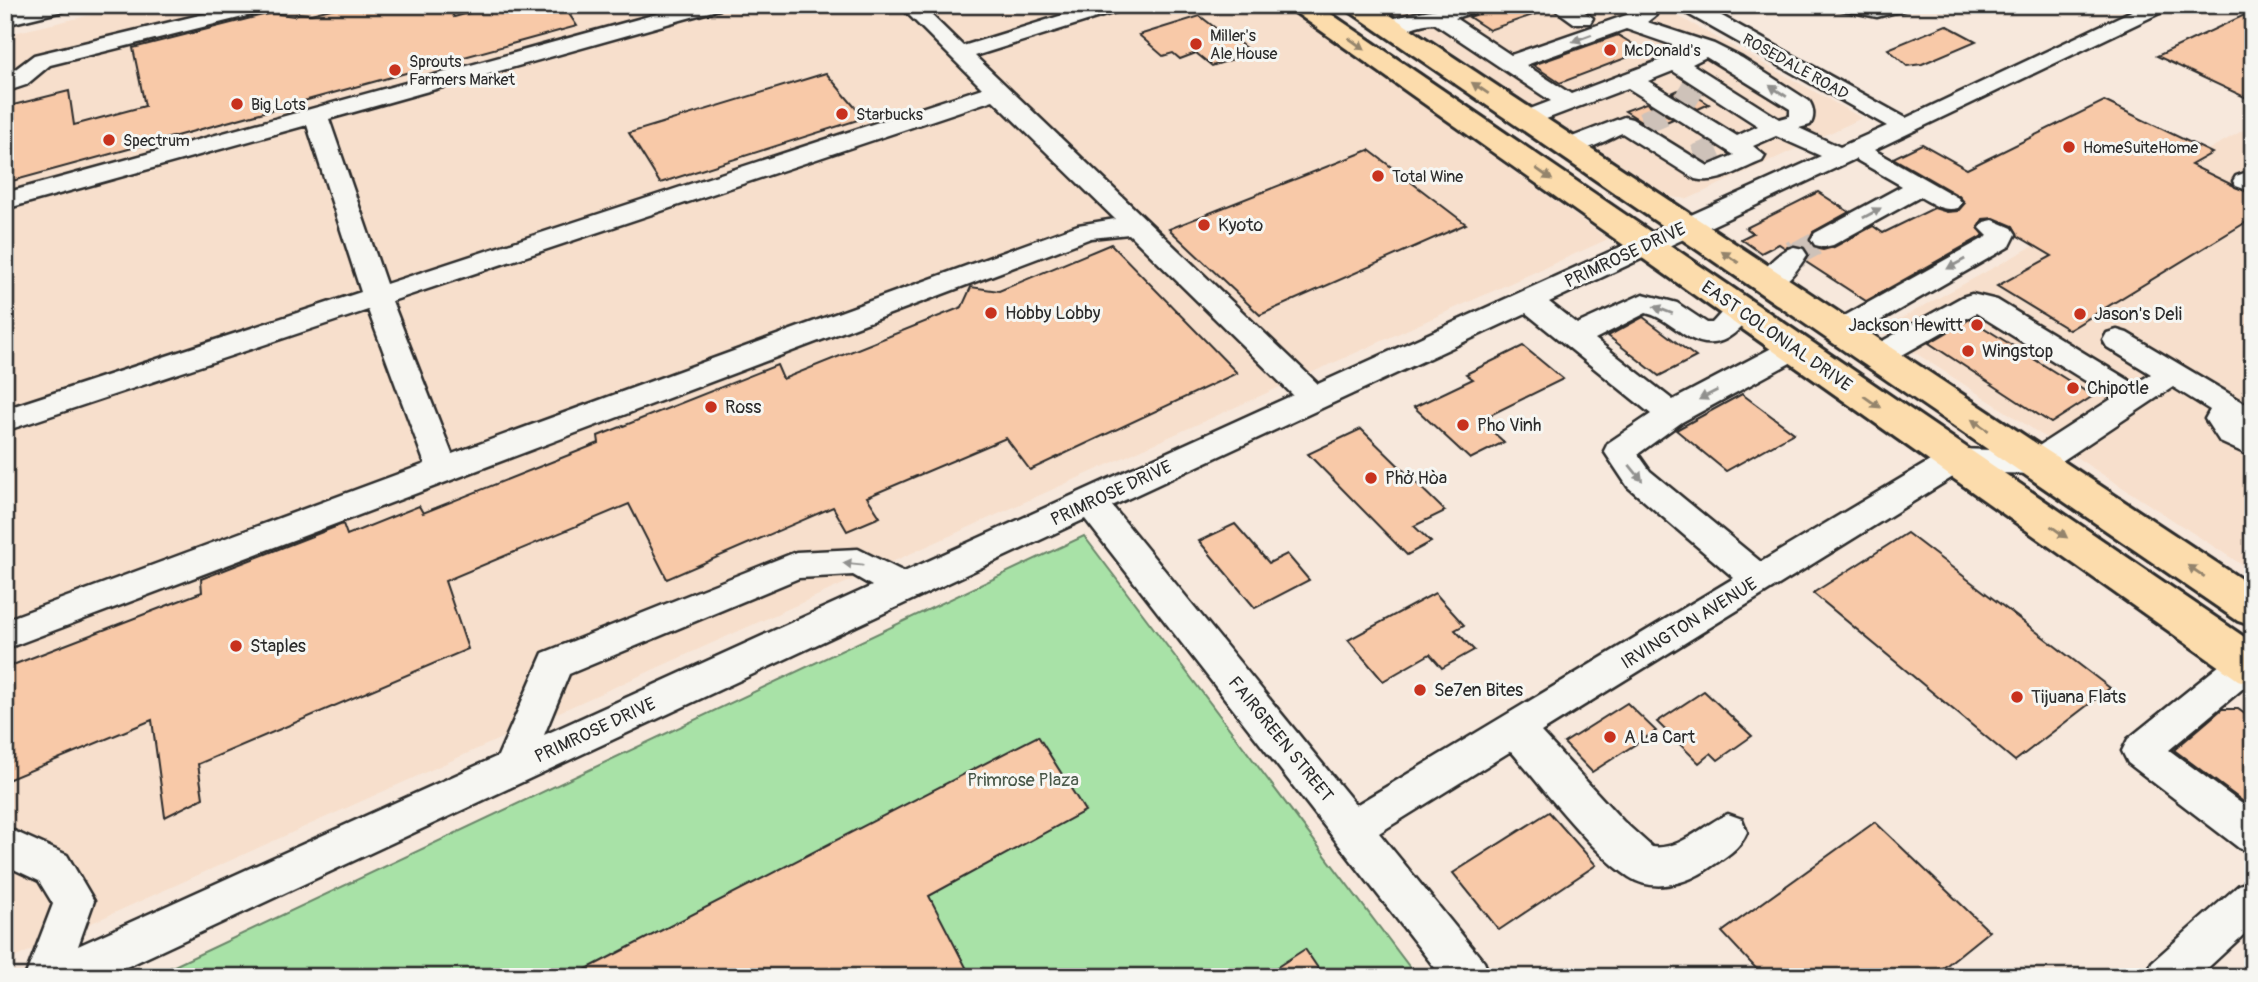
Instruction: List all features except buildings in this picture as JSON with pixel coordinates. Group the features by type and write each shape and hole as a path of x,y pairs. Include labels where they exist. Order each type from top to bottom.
{"highway":[{"name":"EAST COLONIAL DRIVE","path":"1301,5 2251,665"},
{"path":"1357,5 2253,609"}],"street":[{"path":"5,19 37,8 64,5"},
{"path":"5,85 18,80 42,60 268,5"},
{"path":"909,5 1315,398"},
{"path":"955,50 1081,5"},
{"path":"955,50 1118,5"},
{"path":"1390,27 1419,17 1438,16 1477,5"},
{"path":"1559,5 1582,18"},
{"name":"ROSEDALE ROAD","path":"1686,5 1905,127"},
{"path":"1845,5 1878,11 1900,5"},
{"name":"PRIMROSE DRIVE","path":"58,977 1905,127 2161,5"},
{"path":"5,201 700,7"},
{"path":"37,8 42,60"},
{"path":"1438,16 1567,102"},
{"path":"1510,64 1627,22 1706,49 1734,63 1801,106 1802,120 1730,147"},
{"path":"1567,147 1646,107 1675,63 1706,49"},
{"path":"1675,63 1730,147"},
{"path":"5,420 997,91"},
{"path":"1525,119 1567,102 1646,107 1730,147 1790,180"},
{"path":"1646,107 1730,147 1818,144 1847,153 1920,187 2003,234 2001,240 1840,331"},
{"path":"1703,107 1730,147"},
{"path":"316,115 376,295 443,470"},
{"path":"2253,177 2245,181 2253,185"},
{"path":"1824,239 1920,187"},
{"path":"5,635 1087,231 1134,225"},
{"path":"1769,283 1794,255"},
{"path":"1528,300 1671,414"},
{"path":"1575,337 1643,303 1667,309 1701,332 1719,333 1740,310"},
{"path":"1878,356 1972,303 1977,303 1987,306 2136,398"},
{"path":"2117,340 2253,422"},
{"path":"1759,580 1639,479 1619,450 1648,433 1671,414 1795,348"},
{"path":"1956,460 2036,463 2173,373"},
{"path":"2226,405 2220,419 2231,433 2253,446"},
{"name":"IRVINGTON AVENUE","path":"1353,828 1956,460"},
{"name":"FAIRGREEN STREET","path":"1090,502 1353,828 1469,977"},
{"path":"512,768 555,664 796,565 858,562 904,588"},
{"path":"2251,665 2141,751 2253,835"},
{"path":"1515,729 1609,834 1643,864 1661,867 1685,862 1728,832"},
{"path":"5,845 53,868 74,901 46,977"},
{"path":"2167,977 2253,899"}],"shaded area":[{"path":"134,5 1283,5 1608,239 5,962 5,35"},
{"path":"1381,5 1658,5 1862,118 1688,199 1670,197"},
{"path":"2253,125 2253,572 1880,330"}],"green space":[{"name":"Primrose Plaza","path":"1084,536 1417,977 151,977"}],"tunnel":[{"path":"1677,91 1703,107"},
{"path":"1643,123 1664,114"},
{"path":"1696,157 1717,148"},
{"path":"1797,253 1794,255 1824,239"}],"place":[{"name":"Miller's Ale House","path":"1196,44"},
{"name":"McDonald's","path":"1610,50"},
{"name":"Sprouts Farmers Market","path":"395,70"},
{"name":"Big Lots","path":"237,104"},
{"name":"Starbucks","path":"842,114"},
{"name":"Spectrum","path":"109,140"},
{"name":"HomeSuiteHome","path":"2069,147"},
{"name":"Total Wine","path":"1378,176"},
{"name":"Kyoto","path":"1204,225"},
{"name":"Hobby Lobby","path":"991,313"},
{"name":"Jason's Deli","path":"2080,314"},
{"name":"Jackson Hewitt","path":"1977,325"},
{"name":"Wingstop","path":"1968,351"},
{"name":"Chipotle","path":"2073,388"},
{"name":"Ross","path":"711,407"},
{"name":"Pho Vinh","path":"1463,425"},
{"name":"Phở Hòa","path":"1371,478"},
{"name":"Staples","path":"236,646"},
{"name":"Se7en Bites","path":"1420,690"},
{"name":"Tijuana Flats","path":"2017,697"},
{"name":"A La Cart","path":"1610,737"}]}
